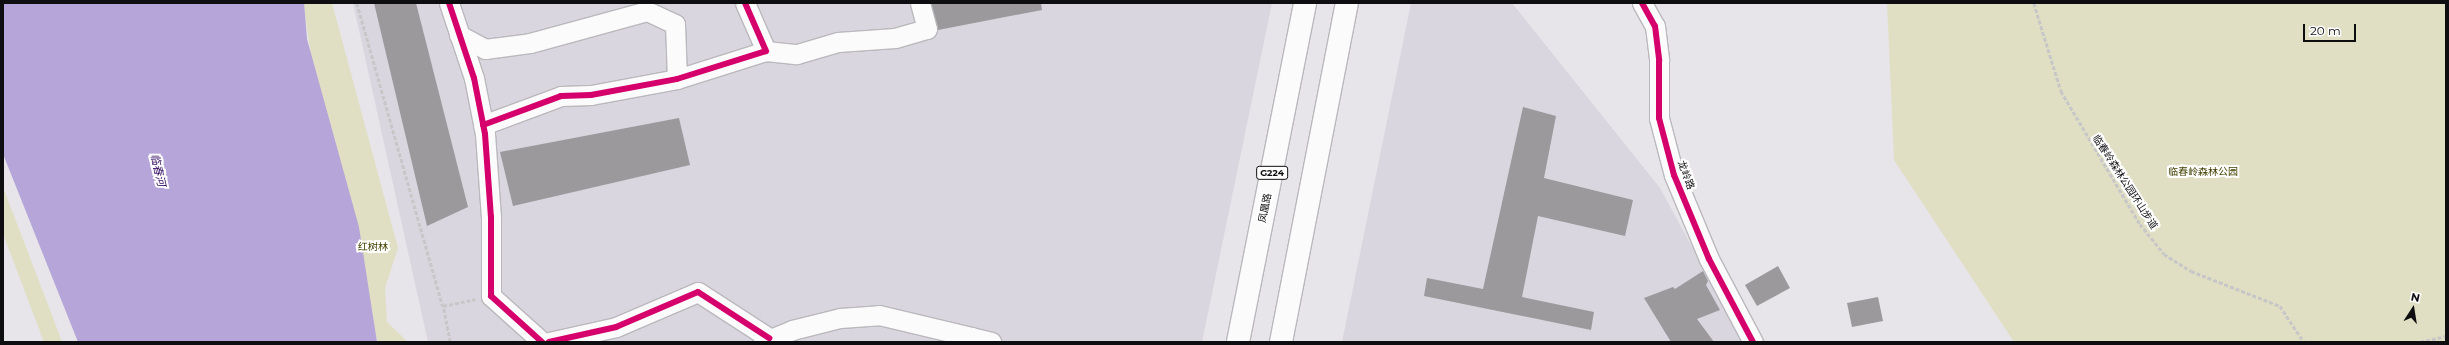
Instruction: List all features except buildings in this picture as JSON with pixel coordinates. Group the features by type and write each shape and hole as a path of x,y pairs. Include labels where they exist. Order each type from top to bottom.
{"highway":[{"name":"凤凰路","path":"1238,342 1306,3"},
{"path":"1281,342 1347,3"}],"street":[{"path":"450,3 474,78 483,125 491,210 491,296 542,342"},
{"path":"745,3 766,51"},
{"path":"483,125 561,96 591,95 677,79 766,51 797,54 838,42 895,38 927,29 920,3"},
{"name":"龙岭路","path":"1642,3 1655,26 1659,61 1659,118 1674,175 1709,259 1753,342"},
{"path":"459,35 485,49 530,43 647,11 676,24 677,79"},
{"path":"549,342 616,327 698,292 766,340 840,318 879,315 971,340 990,342"}],"path":[{"path":"357,3 443,306 450,342"},
{"path":"443,306 491,296"},
{"path":"2420,342 2446,336"}],"shaded area":[{"path":"353,3 1272,3 1202,342 428,342"},
{"path":"1411,3 1512,3 1660,188 1744,342 1342,342"}],"green space":[{"name":"红树林","path":"303,3 332,3 398,248 385,288 387,322 408,342 378,342 356,278 322,126"},
{"name":"临春岭森林公园","path":"1887,3 2446,3 2446,342 2014,342 1894,160"},
{"path":"3,187 62,342 44,342 3,234"}],"water":[{"name":"临春河","path":"3,3 304,3 307,39 359,227 377,342 78,342 3,154"}],"cycle path":[{"path":"449,3 474,78 485,134 491,217 491,296 542,342"},
{"path":"483,125 561,96 591,95 677,79 766,51 745,3"},
{"path":"1642,3 1655,26 1659,61 1659,118 1674,175 1709,259 1753,342"},
{"path":"549,342 616,327 698,292 769,338"}]}
